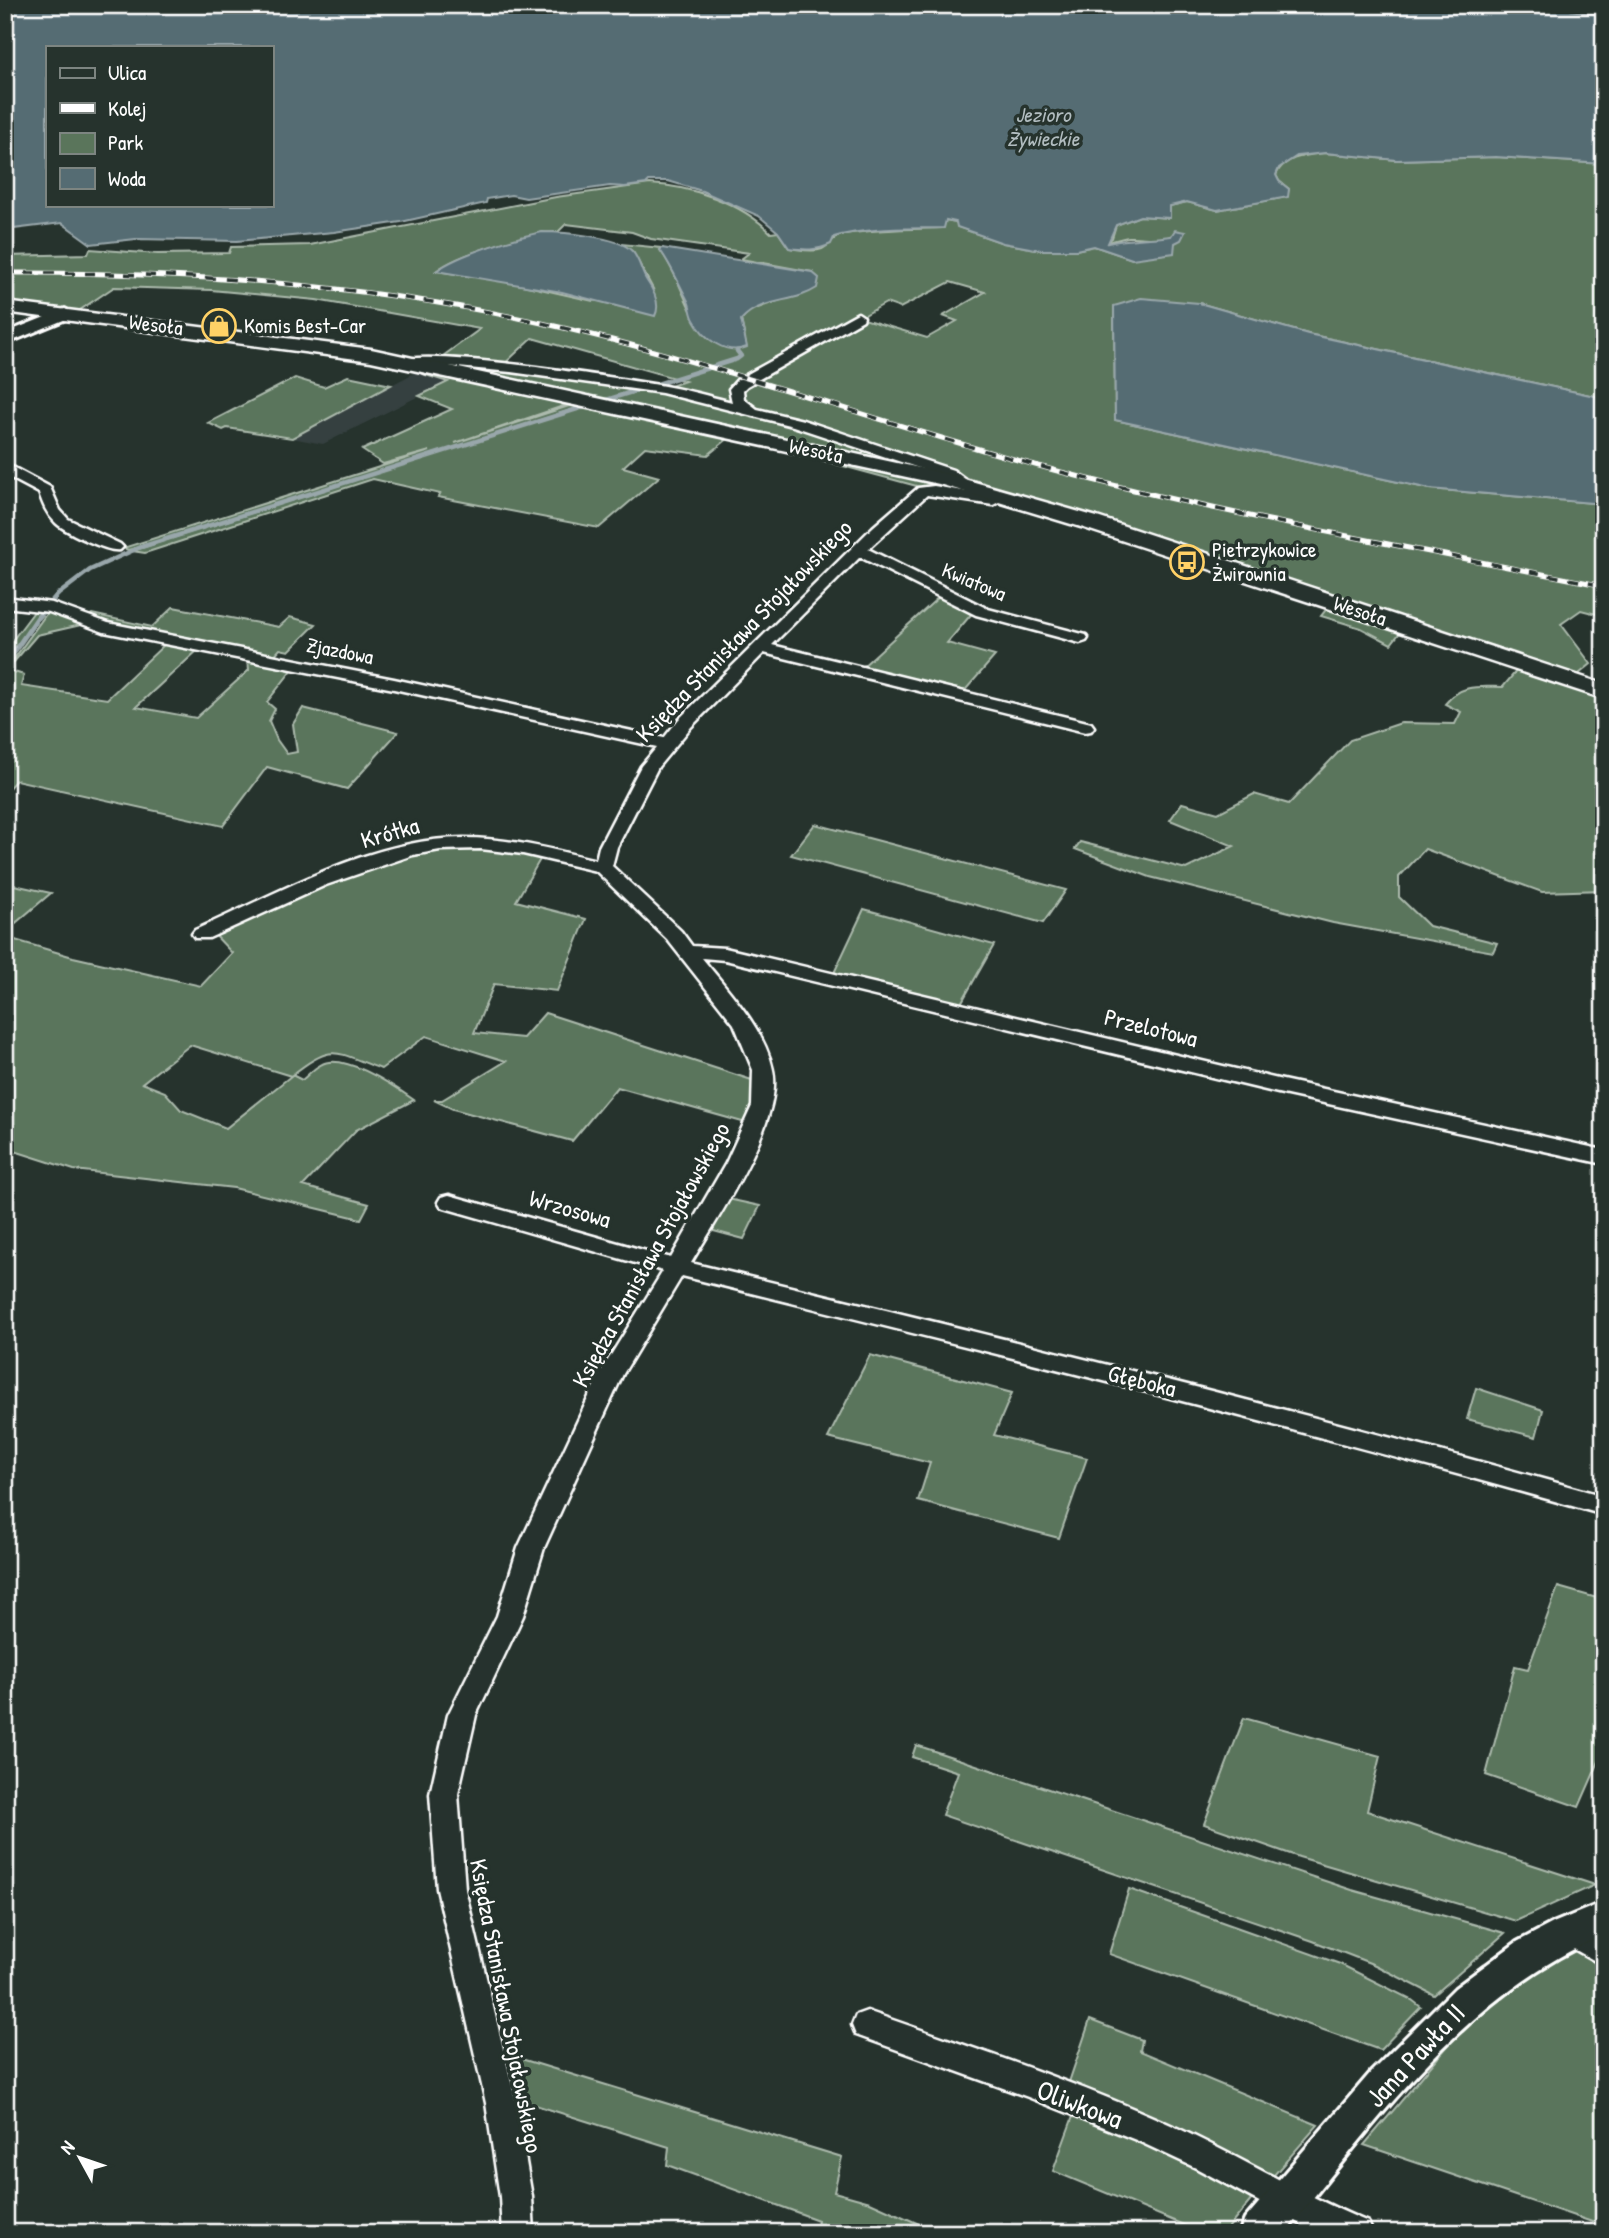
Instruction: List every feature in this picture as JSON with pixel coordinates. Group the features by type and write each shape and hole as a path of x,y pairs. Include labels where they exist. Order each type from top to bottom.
{"main road":[{"name":"Wesoła","path":"5,307 312,345 406,362 966,485 1604,692"}],"street":[{"path":"5,339 65,314"},
{"path":"668,390 711,393 742,383 858,317"},
{"path":"406,362 436,361 567,375 668,390 813,428 948,473 966,485"},
{"path":"546,392 567,375"},
{"path":"742,383 736,389 738,403 751,410"},
{"path":"791,446 813,428"},
{"path":"5,467 13,475 45,490 53,511 63,522 115,547"},
{"name":"Księdza Stanisława Stojałowskiego","path":"518,2233 516,2197 501,2103 451,1889 444,1794 462,1715 510,1616 535,1538 612,1373 737,1163 762,1106 764,1070 743,1023 687,951 603,867 608,847 650,766 685,723 858,550 923,491 934,490 993,501 1004,496"},
{"name":"Kwiatowa","path":"858,550 982,612 1080,638"},
{"name":"Zjazdowa","path":"5,602 45,607 104,626 394,684 668,744"},
{"path":"761,647 1085,727"},
{"name":"Krótka","path":"202,934 322,881 394,855 441,844 495,845 603,867"},
{"name":"Przelotowa","path":"687,951 724,954 1278,1086 1604,1157"},
{"name":"Wrzosowa","path":"449,1202 677,1266"},
{"name":"Głęboka","path":"677,1266 1151,1383 1382,1443 1604,1506"},
{"name":"Jana Pawła II","path":"1259,2233 1422,2041 1494,1976 1568,1931 1604,1918"},
{"path":"1568,1931 1604,1953"},
{"name":"Oliwkowa","path":"867,2025 1092,2107 1187,2148 1322,2221 1357,2233"}],"shaded area":[{"path":"416,372 449,381 323,444 292,438"}],"green space":[{"path":"1325,153 1397,160 1496,157 1604,164 1604,398 1308,334 1199,303 1114,306 1115,420 1430,489 1604,504 1604,616 1581,610 1561,624 1591,664 1573,679 1004,496 406,362 436,361 480,329 316,300 211,290 114,287 77,312 5,307 5,256 88,254 90,249 158,254 229,253 231,247 310,245 556,197 650,184 699,192 731,205 759,222 771,233 778,232 789,248 818,250 840,235 856,232 943,228 945,220 956,222 958,227 1003,243 1042,250 1076,250 1094,246 1132,259 1175,243 1175,233 1164,238 1129,237 1106,243 1112,238 1116,225 1140,216 1170,218 1170,206 1187,202 1217,210 1287,197 1289,189 1276,175 1284,164 1297,158","holes":["566,224 632,232 651,239 749,253 741,259 812,272 784,299 749,311 741,320 745,338 712,340 690,309 660,250 662,248 622,244 633,252 653,289 593,301 505,281 436,271 446,264 495,245 558,232","950,282 985,292 943,316 957,321 927,338 864,319 780,367 773,367 886,303 900,308","532,338 685,381 662,389 501,367"]},
{"path":"433,372 572,403 455,443 575,404 584,406 171,538 128,550 123,548 430,451 383,464 362,450 452,409 419,396 448,382 426,375"},
{"path":"348,376 391,385 292,438 227,428 223,430 208,423 295,378 324,387"},
{"path":"588,406 730,437 708,455 645,447 623,467 659,477 599,528 438,497 440,494 373,479 145,553 132,551"},
{"path":"743,439 991,496 924,488"},
{"path":"941,595 974,611 947,643 995,656 961,695 860,669"},
{"path":"1329,606 1402,630 1391,644 1361,628 1321,616"},
{"path":"173,607 279,627 290,617 316,624 289,651 280,649 272,658 105,625 87,617 92,614 152,627"},
{"path":"36,609 43,610 5,665 5,650"},
{"path":"49,610 80,621 81,625 37,635 7,670 24,675 21,686 107,699 167,642 199,649 136,707 196,718 249,670 248,659 292,670 267,702 275,709 269,721 287,754 297,752 293,724 303,708 398,732 347,789 267,767 223,826 16,780 5,792 5,672"},
{"path":"1517,670 1604,699 1604,890 1542,892 1425,849 1399,877 1399,897 1429,926 1497,943 1493,952 1333,923 1150,877 1075,849 1080,842 1186,869 1234,846 1170,820 1182,803 1218,813 1254,794 1289,804 1350,740 1401,723 1455,724 1461,712 1445,704 1451,697 1464,689 1503,687"},
{"path":"815,824 1066,890 1043,923 791,855"},
{"path":"440,847 493,847 542,856 516,901 586,919 557,991 494,984 474,1033 523,1038 545,1013 758,1082 757,1101 746,1123 617,1087 572,1141 453,1109 434,1100 442,1100 506,1061 426,1036 381,1069 335,1053 317,1058 292,1075 302,1080 322,1064 339,1062 362,1069 414,1100 356,1130 303,1186 369,1204 361,1219 234,1188 74,1170 5,1148 5,937 73,957 201,986 232,953 213,933 324,884 410,854","holes":["190,1045 291,1076 226,1128 181,1110 165,1092 142,1083"]},
{"path":"5,883 51,893 5,932"},
{"path":"864,909 994,945 960,1005 833,975"},
{"path":"728,1199 760,1206 744,1239 710,1230"},
{"path":"870,1355 1012,1393 994,1435 1087,1458 1059,1538 918,1501 930,1463 828,1438"},
{"path":"1476,1388 1543,1410 1536,1437 1467,1419"},
{"path":"1558,1587 1604,1600 1604,1750 1579,1807 1486,1775 1515,1666 1528,1669"},
{"path":"1244,1718 1380,1756 1367,1811 1595,1885 1516,1921 1299,1857 1204,1824"},
{"path":"916,1745 1352,1890 1505,1933 1434,1995 1375,1965 1313,1941 942,1815 958,1772 912,1757"},
{"path":"1129,1889 1340,1964 1421,2007 1380,2050 1109,1954"},
{"path":"1575,1941 1604,1958 1604,2226 1364,2145 1485,2002"},
{"path":"1090,2020 1142,2040 1140,2051 1318,2125 1267,2183 1066,2091"},
{"path":"505,2054 842,2157 834,2192 870,2202 939,2233 816,2233 818,2220 667,2165 669,2147 513,2098"},
{"path":"1075,2111 1257,2193 1224,2233 1203,2233 1053,2171"}],"water":[{"name":"Jezioro Żywieckie","path":"5,5 1569,5 1571,10 1604,15 1604,164 1496,157 1397,160 1325,153 1297,156 1279,168 1276,175 1289,189 1288,197 1217,210 1187,202 1170,206 1170,218 1140,216 1116,225 1108,243 1171,236 1175,230 1185,232 1181,240 1175,243 1174,253 1132,259 1094,246 1076,250 1041,250 1003,243 957,227 956,222 946,220 944,228 861,232 834,237 831,244 821,248 789,248 778,232 759,216 702,191 668,181 649,181 646,184 625,187 610,186 526,198 511,195 401,222 334,232 237,241 136,239 91,244 62,223 5,230"},
{"path":"542,232 603,238 632,251 656,298 655,316 562,292 436,271 472,253"},
{"path":"662,248 812,272 819,278 817,288 749,313 741,320 747,347 731,349 716,344 698,327 688,301 660,250"},
{"path":"1141,298 1199,303 1308,334 1604,398 1604,504 1430,489 1115,420 1114,306"}],"waterway":[{"path":"600,402 737,359 741,356 737,351"},
{"path":"57,595 90,570 138,548 590,405"},
{"path":"5,665 38,617 57,595"}],"railway":[{"path":"5,273 137,275 268,282 463,307 528,320 663,354 998,455 1132,490 1604,586"}],"place":[{"name":"Komis Best-Car","path":"219,326"},
{"name":"Pietrzykowice Żwirownia","path":"1187,562"}]}
